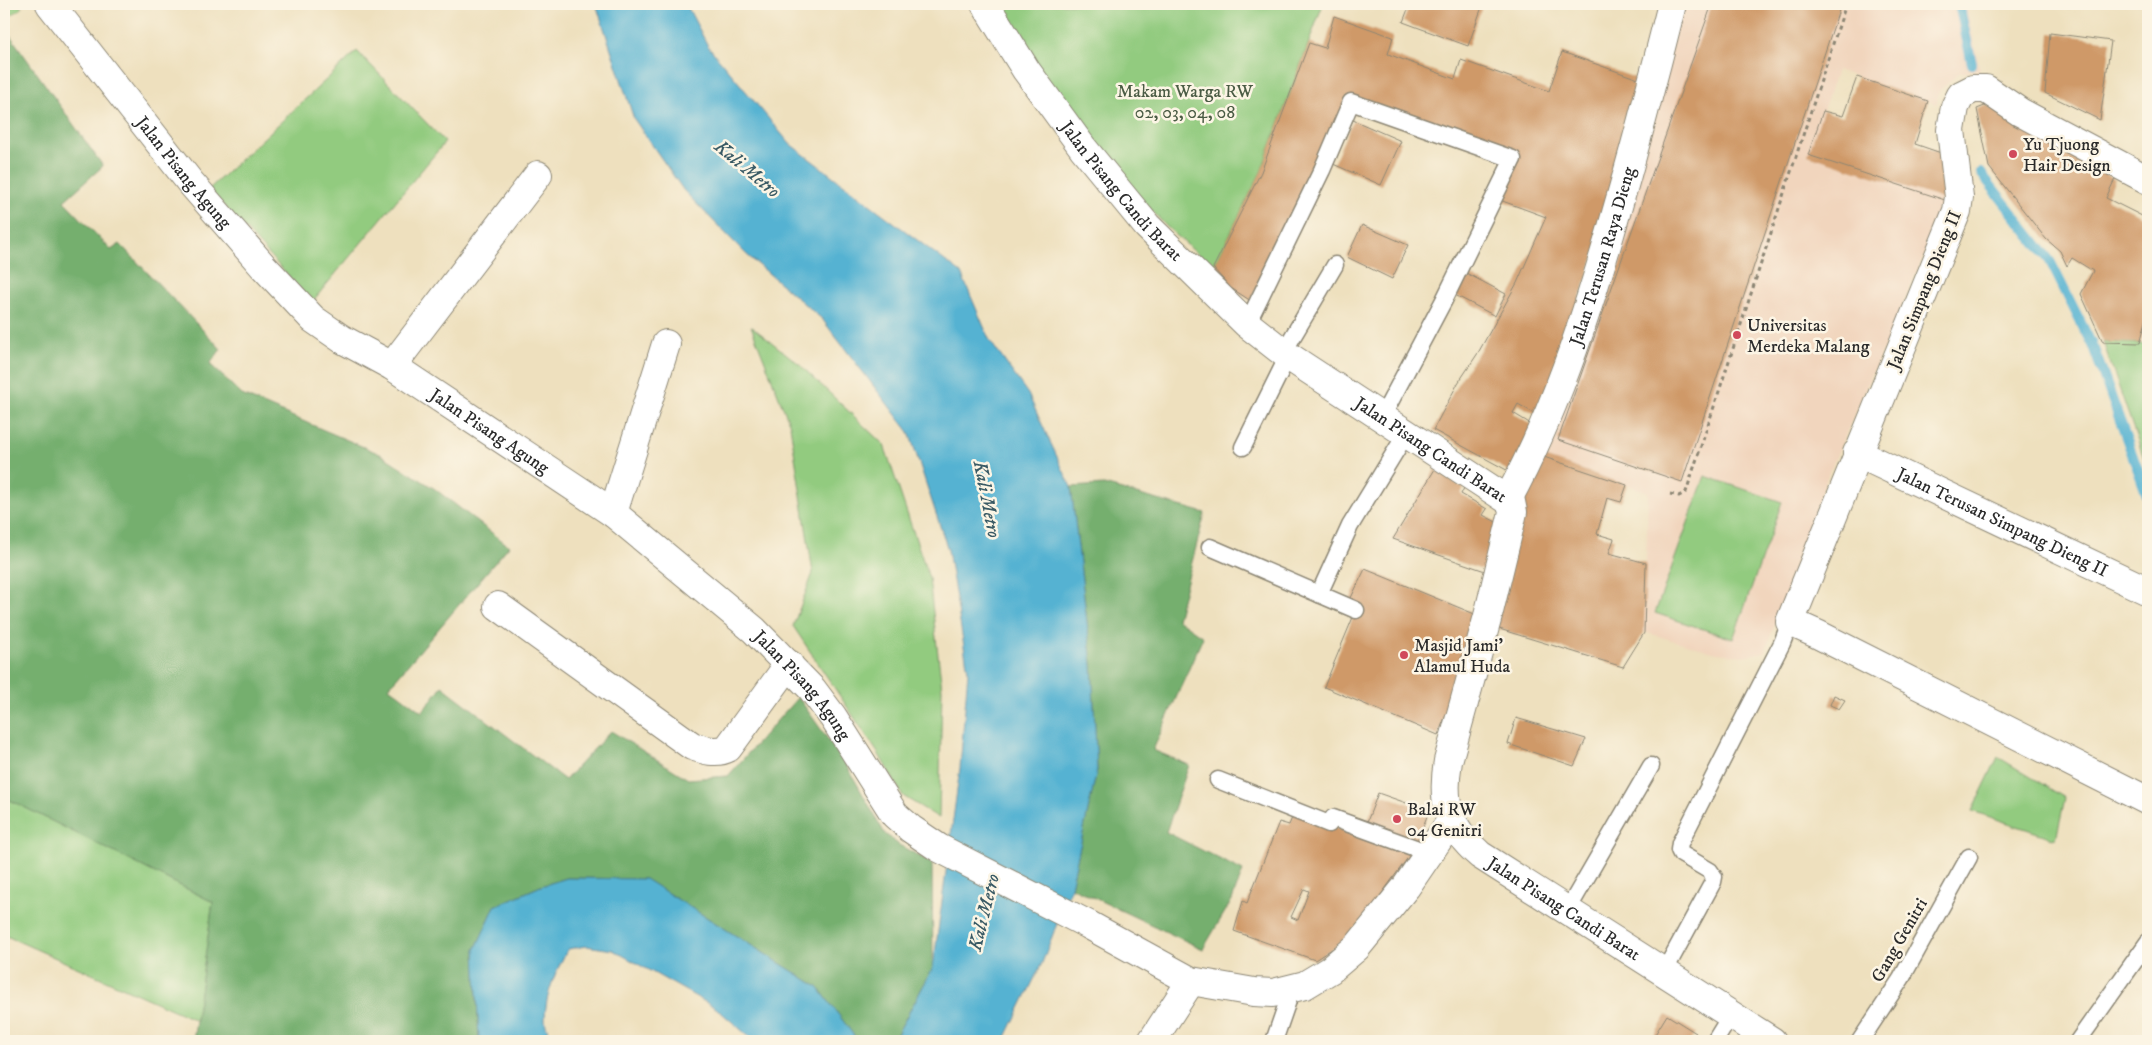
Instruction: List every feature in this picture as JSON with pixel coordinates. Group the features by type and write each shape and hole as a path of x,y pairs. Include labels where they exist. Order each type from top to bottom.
{"street":[{"name":"Jalan Pisang Agung","path":"50,4 190,182 263,266 313,319 342,339 392,366 613,513 754,630 812,689 833,717 895,815 911,830 939,848 1089,925 1191,981 1254,992 1274,993 1305,985 1330,970 1357,948 1406,887 1451,821"},
{"name":"Jalan Pisang Candi Barat","path":"986,4 1026,70 1102,172 1147,226 1247,324 1286,355 1381,419 1508,499 1513,507 1472,661 1446,770 1446,796 1451,821 1458,834 1480,855 1772,1041"},
{"name":"Jalan Terusan Raya Dieng","path":"1508,499 1538,441 1585,318 1644,117 1672,4"},
{"name":"Jalan Simpang Dieng II","path":"1790,622 1959,205 1951,130 1955,106 1960,95 1973,88 1986,88 2020,112 2148,180"},
{"path":"392,366 538,175"},
{"path":"613,513 666,344"},
{"name":"Jalan Terusan Simpang Dieng II","path":"1857,454 2148,591"},
{"path":"498,606 692,746 703,750 717,751 728,748 789,664"},
{"path":"1790,622 1826,638 2148,801"},
{"path":"1152,1041 1191,981"}],"lane":[{"path":"1247,324 1313,188 1351,102 1513,159 1444,300 1381,419"},
{"path":"1243,447 1286,355 1336,265"},
{"path":"1319,594 1350,526 1406,434"},
{"path":"1210,547 1356,610"},
{"path":"1664,972 1713,882 1714,876 1710,871 1681,854 1679,850 1680,843 1782,643 1790,622"},
{"path":"1567,911 1651,766"},
{"path":"1218,780 1329,824 1332,818 1429,853"},
{"name":"Gang Genitri","path":"1860,1041 1901,979 1969,857"},
{"path":"2078,1041 2148,942"},
{"path":"1274,1041 1292,989"},
{"path":"1715,1041 1731,1015"}],"path":[{"path":"1670,494 1679,496 1686,492 1846,4"}],"shaded area":[{"name":"Universitas Merdeka Malang","path":"1683,4 1966,4 1980,70 1959,73 1940,90 1936,104 1837,70 1808,155 1948,201 1828,475 1765,652 1743,656 1717,653 1644,632 1648,492 1538,455"}],"green space":[{"path":"4,4 19,4 22,8 4,20"},
{"name":"Makam Warga RW 02, 03, 04, 08","path":"997,4 1323,4 1261,172 1213,268 1166,226 1121,177 1037,71"},
{"path":"4,27 103,166 64,201 111,250 120,244 221,349 210,364 242,395 380,454 435,489 509,546 389,687 422,712 442,686 565,780 611,731 688,779 728,776 798,697 847,766 885,834 899,845 932,863 933,968 896,1036 888,1041 858,1041 818,987 645,879 567,878 541,886 495,906 475,950 479,1041 193,1041 213,902 4,797"},
{"path":"357,51 445,142 312,302 209,189"},
{"path":"751,326 798,363 884,445 929,578 942,689 939,818 903,796 878,753 793,626 813,573 790,425"},
{"path":"2103,342 2148,344 2148,470"},
{"path":"1705,476 1782,502 1733,639 1655,613"},
{"path":"1104,485 1205,513 1177,619 1203,637 1153,750 1189,765 1166,832 1243,871 1232,900 1203,949 1071,887 1097,770 1092,664 1071,487"},
{"path":"1998,757 2065,798 2056,839 1972,811"},
{"path":"4,797 213,902 196,1020 4,935"}],"water":[{"name":"Kali Metro","path":"596,4 686,4 708,46 790,144 961,273 990,341 1028,394 1071,487 1092,664 1097,770 1071,887 1042,963 1004,1041 888,1041 896,1036 933,968 960,768 968,671 948,550 909,432 822,319 746,254 684,191 634,119"},
{"path":"567,878 645,879 818,987 858,1041 754,1041 716,1008 613,950 586,946 568,949 552,983 545,1010 545,1019 552,1041 479,1041 475,950 495,906 541,886"}],"building":[{"path":"1410,4 1483,4 1468,46 1403,22"},
{"path":"1712,4 1841,4 1682,482 1558,440"},
{"path":"1334,16 1393,37 1388,54 1455,79 1461,60 1549,91 1562,52 1644,81 1601,237 1539,416 1518,404 1513,413 1536,427 1514,474 1433,430 1458,383 1478,353 1517,283 1546,217 1497,199 1517,156 1349,96 1251,301 1231,288 1213,268 1261,172 1309,43 1325,48"},
{"path":"2050,33 2111,41 2100,120 2045,93"},
{"path":"1857,77 1928,101 1915,144 1944,154 1948,201 1808,155 1823,111 1843,116"},
{"path":"1987,105 2115,179 2106,198 2148,219 2146,226 2148,227 2148,314 2140,343 2103,342 2081,294 2093,271 2072,258 2067,266 2060,251 2046,239 1989,167 1977,109"},
{"path":"1353,120 1401,141 1381,185 1333,164"},
{"path":"1362,225 1408,245 1392,279 1347,257"},
{"path":"1466,273 1506,294 1495,316 1455,295"},
{"path":"1538,455 1627,485 1621,502 1607,498 1597,534 1614,539 1609,553 1646,563 1644,633 1623,667 1496,628 1520,512"},
{"path":"1435,469 1464,488 1461,494 1487,509 1483,515 1500,524 1485,571 1393,539"},
{"name":"Masjid Jami' Alamul Huda","path":"1365,569 1477,615 1465,646 1472,649 1438,735 1324,687 1356,610 1348,604"},
{"path":"1834,695 1845,700 1839,709 1830,705"},
{"path":"1516,718 1586,739 1574,766 1508,744"},
{"name":"Balai RW 04 Genitri","path":"1378,793 1429,811 1416,845 1365,827"},
{"path":"1294,813 1412,852 1350,937 1315,960 1234,931 1243,901 1247,903 1279,822 1289,825","holes":["1304,889 1309,891 1298,920 1291,917"]},
{"path":"1667,1015 1696,1033 1690,1041 1651,1041"}],"waterway":[{"path":"1959,4 1972,64"},
{"path":"1981,173 2050,261 2094,349 2148,498"}],"place":[{"name":"Yu Tjuong Hair Design","path":"2013,154"},
{"name":"Universitas Merdeka Malang","path":"1737,335"},
{"name":"Masjid Jami' Alamul Huda","path":"1404,655"},
{"name":"Balai RW 04 Genitri","path":"1397,819"}]}
